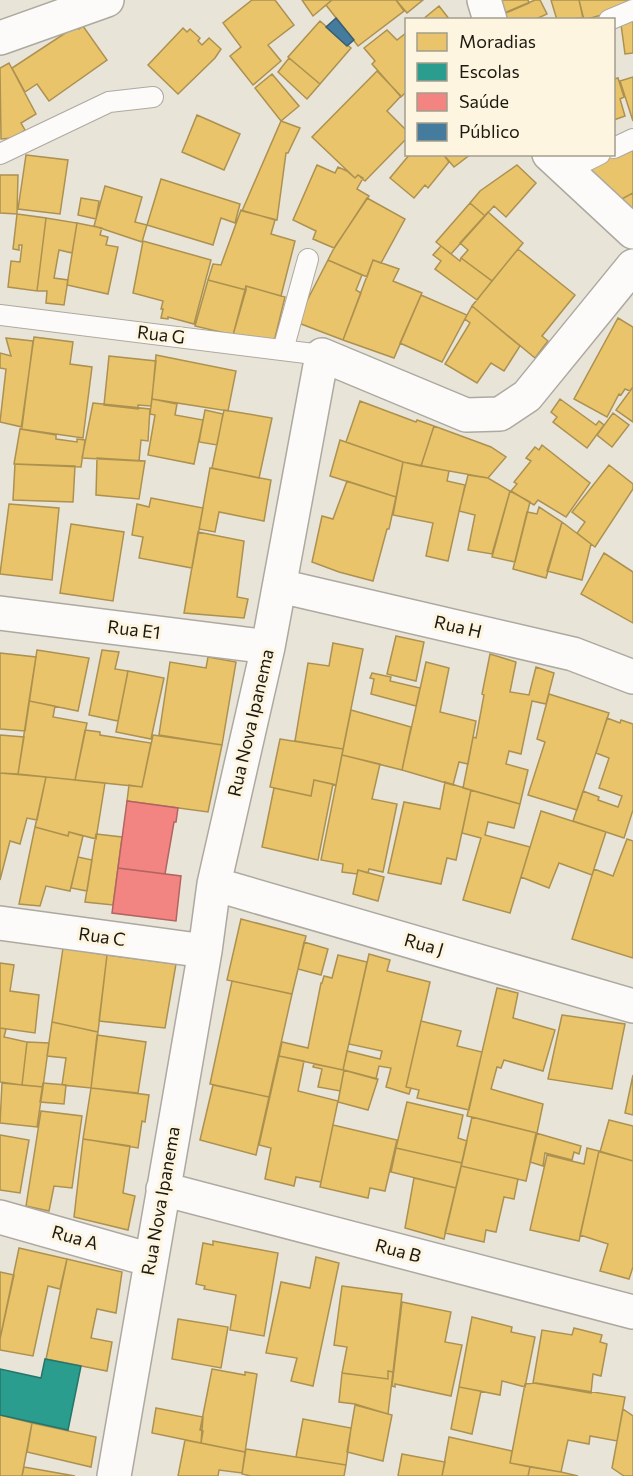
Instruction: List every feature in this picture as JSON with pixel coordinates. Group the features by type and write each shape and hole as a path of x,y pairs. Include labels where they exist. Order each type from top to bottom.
{"street":[{"path":"0,38 107,0"},
{"path":"484,0 489,18"},
{"path":"558,163 633,232"},
{"path":"322,355 465,416 500,414 527,396 633,266"},
{"name":"Rua Nova Ipanema","path":"114,1476 205,951 214,884 268,647 322,355"},
{"name":"Rua H","path":"280,586 573,654 633,677"},
{"name":"Rua E1","path":"0,613 268,647"},
{"name":"Rua J","path":"214,884 633,1006"},
{"name":"Rua C","path":"0,923 205,951"},
{"name":"Rua B","path":"163,1189 633,1312"},
{"name":"Rua A","path":"0,1217 151,1260"}],"lane":[{"path":"614,18 633,10"},
{"path":"0,154 109,102 153,97"},
{"path":"615,148 633,139"},
{"path":"558,163 591,156"},
{"path":"283,350 308,260"},
{"name":"Rua G","path":"0,315 322,355"}],"building: Moradias":[{"path":"252,0 275,0 294,25 268,45 281,61 253,85 230,56 241,47 223,23"},
{"path":"302,0 332,0 313,16"},
{"path":"332,0 396,0 404,11 358,46 326,5"},
{"path":"396,0 423,0 407,13"},
{"path":"500,0 528,0 529,3 506,13"},
{"path":"540,0 547,14 538,18 506,18 504,13"},
{"path":"551,0 579,0 583,18 556,18"},
{"path":"579,0 633,0 633,6 584,18"},
{"path":"439,6 448,18 424,18"},
{"path":"633,13 633,53 625,54 620,17"},
{"path":"320,21 351,48 320,84 288,57"},
{"path":"76,26 79,29 83,26 107,60 49,101 37,84 25,92 12,68"},
{"path":"183,28 187,32 190,29 200,38 198,41 202,45 209,38 221,49 215,58 178,94 148,65"},
{"path":"387,30 397,40 405,34 405,93 401,97 372,64 375,61 364,48"},
{"path":"289,58 320,84 307,99 278,72"},
{"path":"9,63 36,114 21,123 25,130 13,138 1,139 0,68"},
{"path":"377,71 401,96 387,111 405,129 405,140 365,181 358,175 355,178 312,137"},
{"path":"272,74 299,106 281,121 255,88"},
{"path":"633,77 633,121 620,81"},
{"path":"618,78 624,97 620,99 625,116 615,120 615,79"},
{"path":"197,115 240,134 224,170 182,152"},
{"path":"281,121 300,128 286,153 277,220 242,211"},
{"path":"633,143 633,193 620,200 588,168 610,156 615,156 615,153"},
{"path":"26,155 68,160 60,214 18,209"},
{"path":"408,156 444,156 449,162 428,188 425,185 414,198 390,178"},
{"path":"445,156 468,156 454,167"},
{"path":"317,165 335,173 338,167 355,178 358,175 363,178 357,189 369,196 334,248 313,239 316,231 293,220"},
{"path":"517,165 536,183 506,217 494,206 485,216 470,203 480,191"},
{"path":"0,175 18,175 17,214 0,213"},
{"path":"161,179 240,204 235,223 221,218 213,245 147,225"},
{"path":"105,186 142,197 135,222 147,225 142,242 94,226"},
{"path":"633,193 633,213 620,200"},
{"path":"81,198 99,201 96,219 78,215"},
{"path":"367,198 405,219 381,263 373,260 367,277 328,260"},
{"path":"470,203 485,216 451,254 436,242"},
{"path":"241,210 275,220 271,234 295,241 281,296 246,286 246,290 208,280 213,264 221,265"},
{"path":"488,212 523,243 492,281 461,258 468,250 460,243"},
{"path":"17,214 46,218 37,291 8,287 11,261 20,262 22,245 19,245 19,250 13,249"},
{"path":"46,218 77,223 72,253 59,250 54,278 68,280 64,305 46,303 47,291 37,291"},
{"path":"77,223 102,228 100,235 108,237 106,245 118,247 108,294 67,285"},
{"path":"143,241 211,260 194,324 168,317 168,319 161,318 163,301 133,293"},
{"path":"441,246 492,281 477,300 435,269 441,261 433,255"},
{"path":"518,249 575,295 542,336 548,341 535,358 472,306"},
{"path":"328,260 362,275 356,290 361,293 343,340 296,322"},
{"path":"373,260 399,269 393,281 422,293 394,358 343,340"},
{"path":"208,280 246,290 233,335 195,326"},
{"path":"246,286 285,297 273,346 233,335"},
{"path":"421,295 467,315 442,362 400,343"},
{"path":"472,306 520,346 504,371 491,363 477,383 445,364 470,323 465,319"},
{"path":"618,318 633,327 633,387 630,391 625,389 621,395 619,394 607,417 574,399"},
{"path":"34,337 73,342 70,364 92,367 83,438 21,429"},
{"path":"6,338 33,341 22,427 0,422 6,369 0,368 0,353 11,356"},
{"path":"156,355 236,371 228,411 152,399"},
{"path":"109,356 156,361 151,406 138,405 138,409 104,405"},
{"path":"633,387 633,422 616,410"},
{"path":"152,399 177,404 175,415 203,420 194,464 148,455 155,415 150,414"},
{"path":"560,399 596,425 599,421 604,425 587,448 553,422 557,417 551,412"},
{"path":"360,401 416,422 417,420 434,426 421,466 346,442"},
{"path":"93,403 150,409 148,441 141,440 139,461 82,458"},
{"path":"205,410 223,414 217,445 199,442"},
{"path":"224,410 272,418 259,478 212,468"},
{"path":"613,413 629,425 612,447 597,435"},
{"path":"434,426 491,447 506,457 488,478 421,466"},
{"path":"20,429 56,435 56,439 77,442 77,439 85,440 81,467 14,464"},
{"path":"340,440 403,462 396,497 330,476"},
{"path":"542,445 590,483 566,517 538,500 534,505 511,491 517,484 514,482 531,461 526,458 535,447 539,450"},
{"path":"97,458 145,461 139,499 96,495"},
{"path":"403,462 449,471 447,481 465,485 448,561 426,556 433,523 393,515"},
{"path":"15,464 75,466 73,502 13,500"},
{"path":"609,465 633,484 633,489 595,547 577,533 585,522 572,512"},
{"path":"210,468 271,480 264,521 219,512 215,532 199,529"},
{"path":"468,475 488,478 510,491 492,554 468,550 475,515 459,511"},
{"path":"347,481 396,497 373,581 312,562 322,516 333,519"},
{"path":"510,491 530,502 515,562 492,557"},
{"path":"151,498 203,508 192,568 139,558 143,537 132,535 137,504 149,507"},
{"path":"9,504 59,508 52,580 0,574"},
{"path":"539,507 562,522 546,578 513,569 527,512 537,514"},
{"path":"562,522 591,544 582,580 547,571"},
{"path":"71,524 124,532 113,601 60,593"},
{"path":"198,532 244,541 237,597 248,599 244,618 184,613"},
{"path":"604,553 633,572 633,623 581,594"},
{"path":"396,636 424,642 416,681 387,674"},
{"path":"333,643 363,649 343,749 295,741 308,663 329,666"},
{"path":"37,650 89,658 78,711 29,701"},
{"path":"102,650 119,652 115,669 128,671 118,721 89,715"},
{"path":"0,653 36,657 25,731 0,729"},
{"path":"490,654 516,662 510,692 529,695 536,667 554,673 546,704 532,701 521,754 509,751 506,764 528,770 520,804 463,788 473,737 476,738"},
{"path":"208,657 236,662 222,745 159,735 170,662 206,668"},
{"path":"426,662 449,668 440,712 476,721 468,764 459,762 453,785 402,770"},
{"path":"128,671 164,678 151,739 116,732"},
{"path":"372,673 391,677 390,681 420,688 416,706 371,694 374,679 370,678"},
{"path":"549,694 609,713 577,810 528,795 545,742 537,739"},
{"path":"29,701 55,706 53,717 87,723 75,780 18,774"},
{"path":"351,710 411,727 402,770 342,755"},
{"path":"607,718 620,723 621,720 633,724 633,810 624,838 573,821 583,791 599,797 598,800 618,807 622,796 599,788 609,758 596,753"},
{"path":"85,730 100,732 100,735 151,743 142,787 75,780"},
{"path":"0,735 24,737 18,774 0,773"},
{"path":"153,735 222,745 208,812 127,801 129,785 142,787"},
{"path":"280,739 343,749 336,785 314,780 311,796 270,787"},
{"path":"342,755 380,764 372,799 397,804 383,872 369,869 368,873 358,870 357,874 342,872 343,864 321,860"},
{"path":"0,773 46,777 37,820 27,818 20,844 10,841 0,880"},
{"path":"46,777 105,783 96,839 69,832 68,836 35,827"},
{"path":"314,780 333,784 318,860 262,847 274,788 311,796"},
{"path":"445,782 471,790 456,860 447,858 441,884 388,873 404,802 440,809"},
{"path":"471,790 520,804 514,828 488,822 485,835 530,847 510,913 463,900 481,838 462,833"},
{"path":"541,811 606,832 592,875 559,863 549,888 521,877"},
{"path":"35,827 68,836 69,832 83,836 70,891 46,886 40,906 19,904"},
{"path":"96,834 122,837 113,905 85,902"},
{"path":"627,839 633,841 633,958 572,939 594,869 613,876"},
{"path":"78,857 92,860 87,891 71,888"},
{"path":"358,870 384,877 378,901 353,894"},
{"path":"241,919 306,936 292,994 227,980"},
{"path":"304,942 328,949 321,975 298,969"},
{"path":"63,948 107,955 98,1032 52,1022"},
{"path":"369,954 390,960 387,971 430,982 406,1087 411,1088 409,1094 386,1087 391,1068 379,1066 376,1079 343,1070 347,1051 380,1059 382,1051 349,1044"},
{"path":"107,955 176,964 165,1028 99,1021"},
{"path":"338,955 367,962 343,1070 279,1056 282,1042 308,1048 321,983 324,976 332,978"},
{"path":"0,963 14,965 10,991 39,995 35,1033 0,1028"},
{"path":"232,981 292,994 269,1097 210,1084"},
{"path":"497,988 518,993 513,1018 555,1030 543,1071 504,1060 501,1068 497,1067 491,1089 543,1104 537,1133 467,1116"},
{"path":"562,1015 625,1024 612,1089 548,1079"},
{"path":"421,1021 461,1031 457,1046 482,1052 469,1110 417,1098 419,1090 406,1087"},
{"path":"52,1022 98,1032 91,1088 62,1085 66,1058 47,1056"},
{"path":"0,1028 6,1029 4,1037 27,1042 22,1085 0,1082"},
{"path":"97,1035 146,1042 138,1093 91,1088"},
{"path":"27,1042 49,1043 43,1087 22,1085"},
{"path":"279,1056 304,1061 298,1091 338,1101 321,1182 296,1177 294,1186 265,1179 271,1148 259,1145"},
{"path":"314,1064 344,1070 340,1091 318,1087 322,1069 313,1067"},
{"path":"344,1070 378,1079 368,1110 338,1102"},
{"path":"633,1075 633,1115 625,1113"},
{"path":"2,1083 43,1087 37,1127 0,1123"},
{"path":"43,1083 66,1085 64,1104 40,1102"},
{"path":"213,1085 269,1097 256,1155 200,1140"},
{"path":"91,1088 149,1095 138,1148 83,1139"},
{"path":"407,1102 463,1115 458,1138 467,1141 462,1163 396,1148"},
{"path":"41,1111 82,1116 72,1188 54,1186 49,1211 26,1206"},
{"path":"472,1117 537,1133 526,1181 461,1166"},
{"path":"609,1120 633,1126 633,1161 600,1152"},
{"path":"333,1125 397,1140 385,1191 370,1188 368,1198 320,1187"},
{"path":"536,1133 581,1146 579,1154 574,1152 572,1160 545,1153 543,1166 530,1162"},
{"path":"0,1135 29,1140 20,1193 0,1190"},
{"path":"83,1139 130,1146 123,1193 135,1196 128,1230 74,1217"},
{"path":"396,1148 462,1163 456,1188 391,1172"},
{"path":"587,1148 599,1151 579,1241 530,1230 547,1155 584,1164"},
{"path":"599,1151 633,1161 633,1267 629,1279 600,1271 608,1244 580,1235"},
{"path":"461,1166 518,1179 514,1199 504,1197 496,1232 486,1230 484,1242 445,1233"},
{"path":"414,1178 456,1188 444,1239 405,1228"},
{"path":"213,1241 278,1253 264,1336 230,1330 236,1295 204,1289 205,1286 196,1284 203,1243 213,1245"},
{"path":"19,1248 67,1259 60,1289 48,1286 33,1356 0,1350 0,1339"},
{"path":"316,1257 339,1263 313,1386 291,1381 297,1358 266,1353 281,1282 310,1288"},
{"path":"67,1259 122,1272 116,1313 97,1309 91,1338 112,1342 107,1371 46,1359"},
{"path":"0,1272 14,1275 0,1339"},
{"path":"342,1286 402,1294 393,1372 388,1371 388,1379 342,1373 347,1347 334,1345"},
{"path":"402,1302 451,1312 445,1342 462,1345 451,1396 395,1384 395,1387 392,1386"},
{"path":"472,1317 512,1327 511,1332 535,1337 525,1387 502,1381 500,1395 459,1387"},
{"path":"178,1319 228,1327 221,1368 172,1359"},
{"path":"574,1328 602,1335 600,1342 607,1344 601,1376 593,1374 591,1393 533,1383 542,1330 572,1335"},
{"path":"212,1369 245,1375 245,1372 257,1374 245,1452 201,1443 203,1431 200,1430"},
{"path":"388,1371 393,1372 388,1414 355,1404 339,1402 342,1373 388,1379"},
{"path":"536,1383 625,1397 617,1441 590,1436 589,1444 568,1440 561,1472 510,1463 525,1384"},
{"path":"459,1387 481,1391 472,1434 451,1429"},
{"path":"355,1405 392,1415 383,1461 347,1452"},
{"path":"156,1408 203,1417 201,1443 152,1433"},
{"path":"623,1409 633,1416 633,1476 624,1476 612,1468"},
{"path":"0,1415 32,1423 22,1476 0,1476"},
{"path":"303,1419 351,1428 346,1465 296,1457"},
{"path":"32,1423 96,1437 91,1467 27,1452"},
{"path":"449,1437 512,1451 510,1463 530,1467 528,1476 442,1476"},
{"path":"185,1440 245,1452 242,1473 219,1470 218,1476 178,1476"},
{"path":"246,1449 346,1465 344,1476 251,1476 242,1474"},
{"path":"402,1454 445,1462 442,1476 398,1476"},
{"path":"24,1467 75,1476 22,1476"},
{"path":"530,1467 561,1472 578,1476 528,1476"}],"building: Escolas":[{"path":"45,1359 81,1366 68,1430 0,1415 0,1369 41,1378"}],"building: Saúde":[{"path":"127,801 178,808 165,874 118,868"},
{"path":"118,868 181,876 176,921 112,913"}],"building: Público":[{"path":"336,18 354,40 347,46 326,27"}]}
